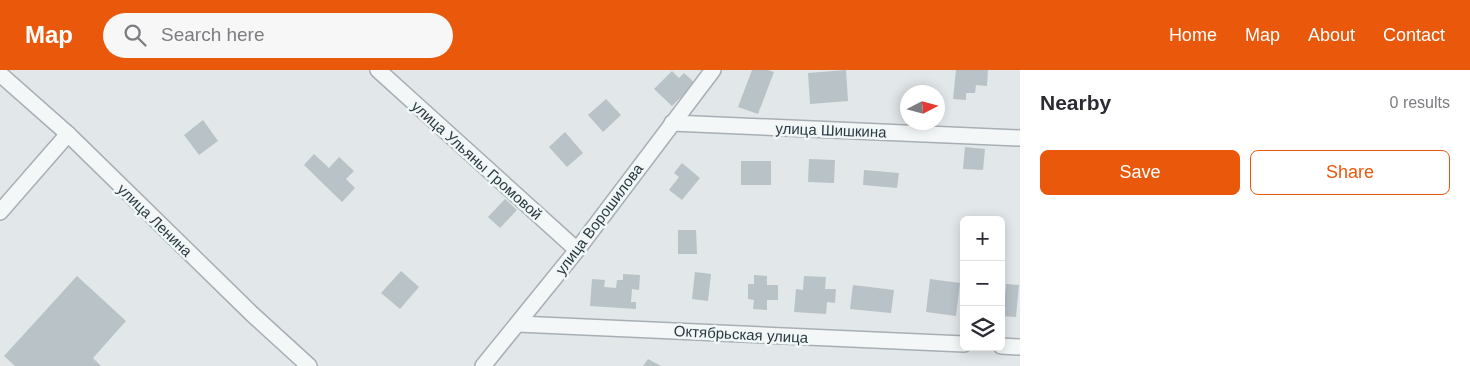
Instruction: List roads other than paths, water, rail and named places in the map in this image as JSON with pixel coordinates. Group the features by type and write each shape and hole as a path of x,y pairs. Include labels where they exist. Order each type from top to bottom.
{"street":[{"name":"улица Ульяны Громовой","path":"378,70 577,250"},
{"name":"улица Ворошилова","path":"483,366 577,250 713,70"},
{"name":"улица Ленина","path":"0,74 68,134 252,314 309,366"},
{"name":"улица Шишкина","path":"672,123 1020,138"},
{"path":"0,212 68,134"},
{"name":"Октябрьская улица","path":"518,324 960,344"},
{"path":"1005,346 1020,347"}]}
